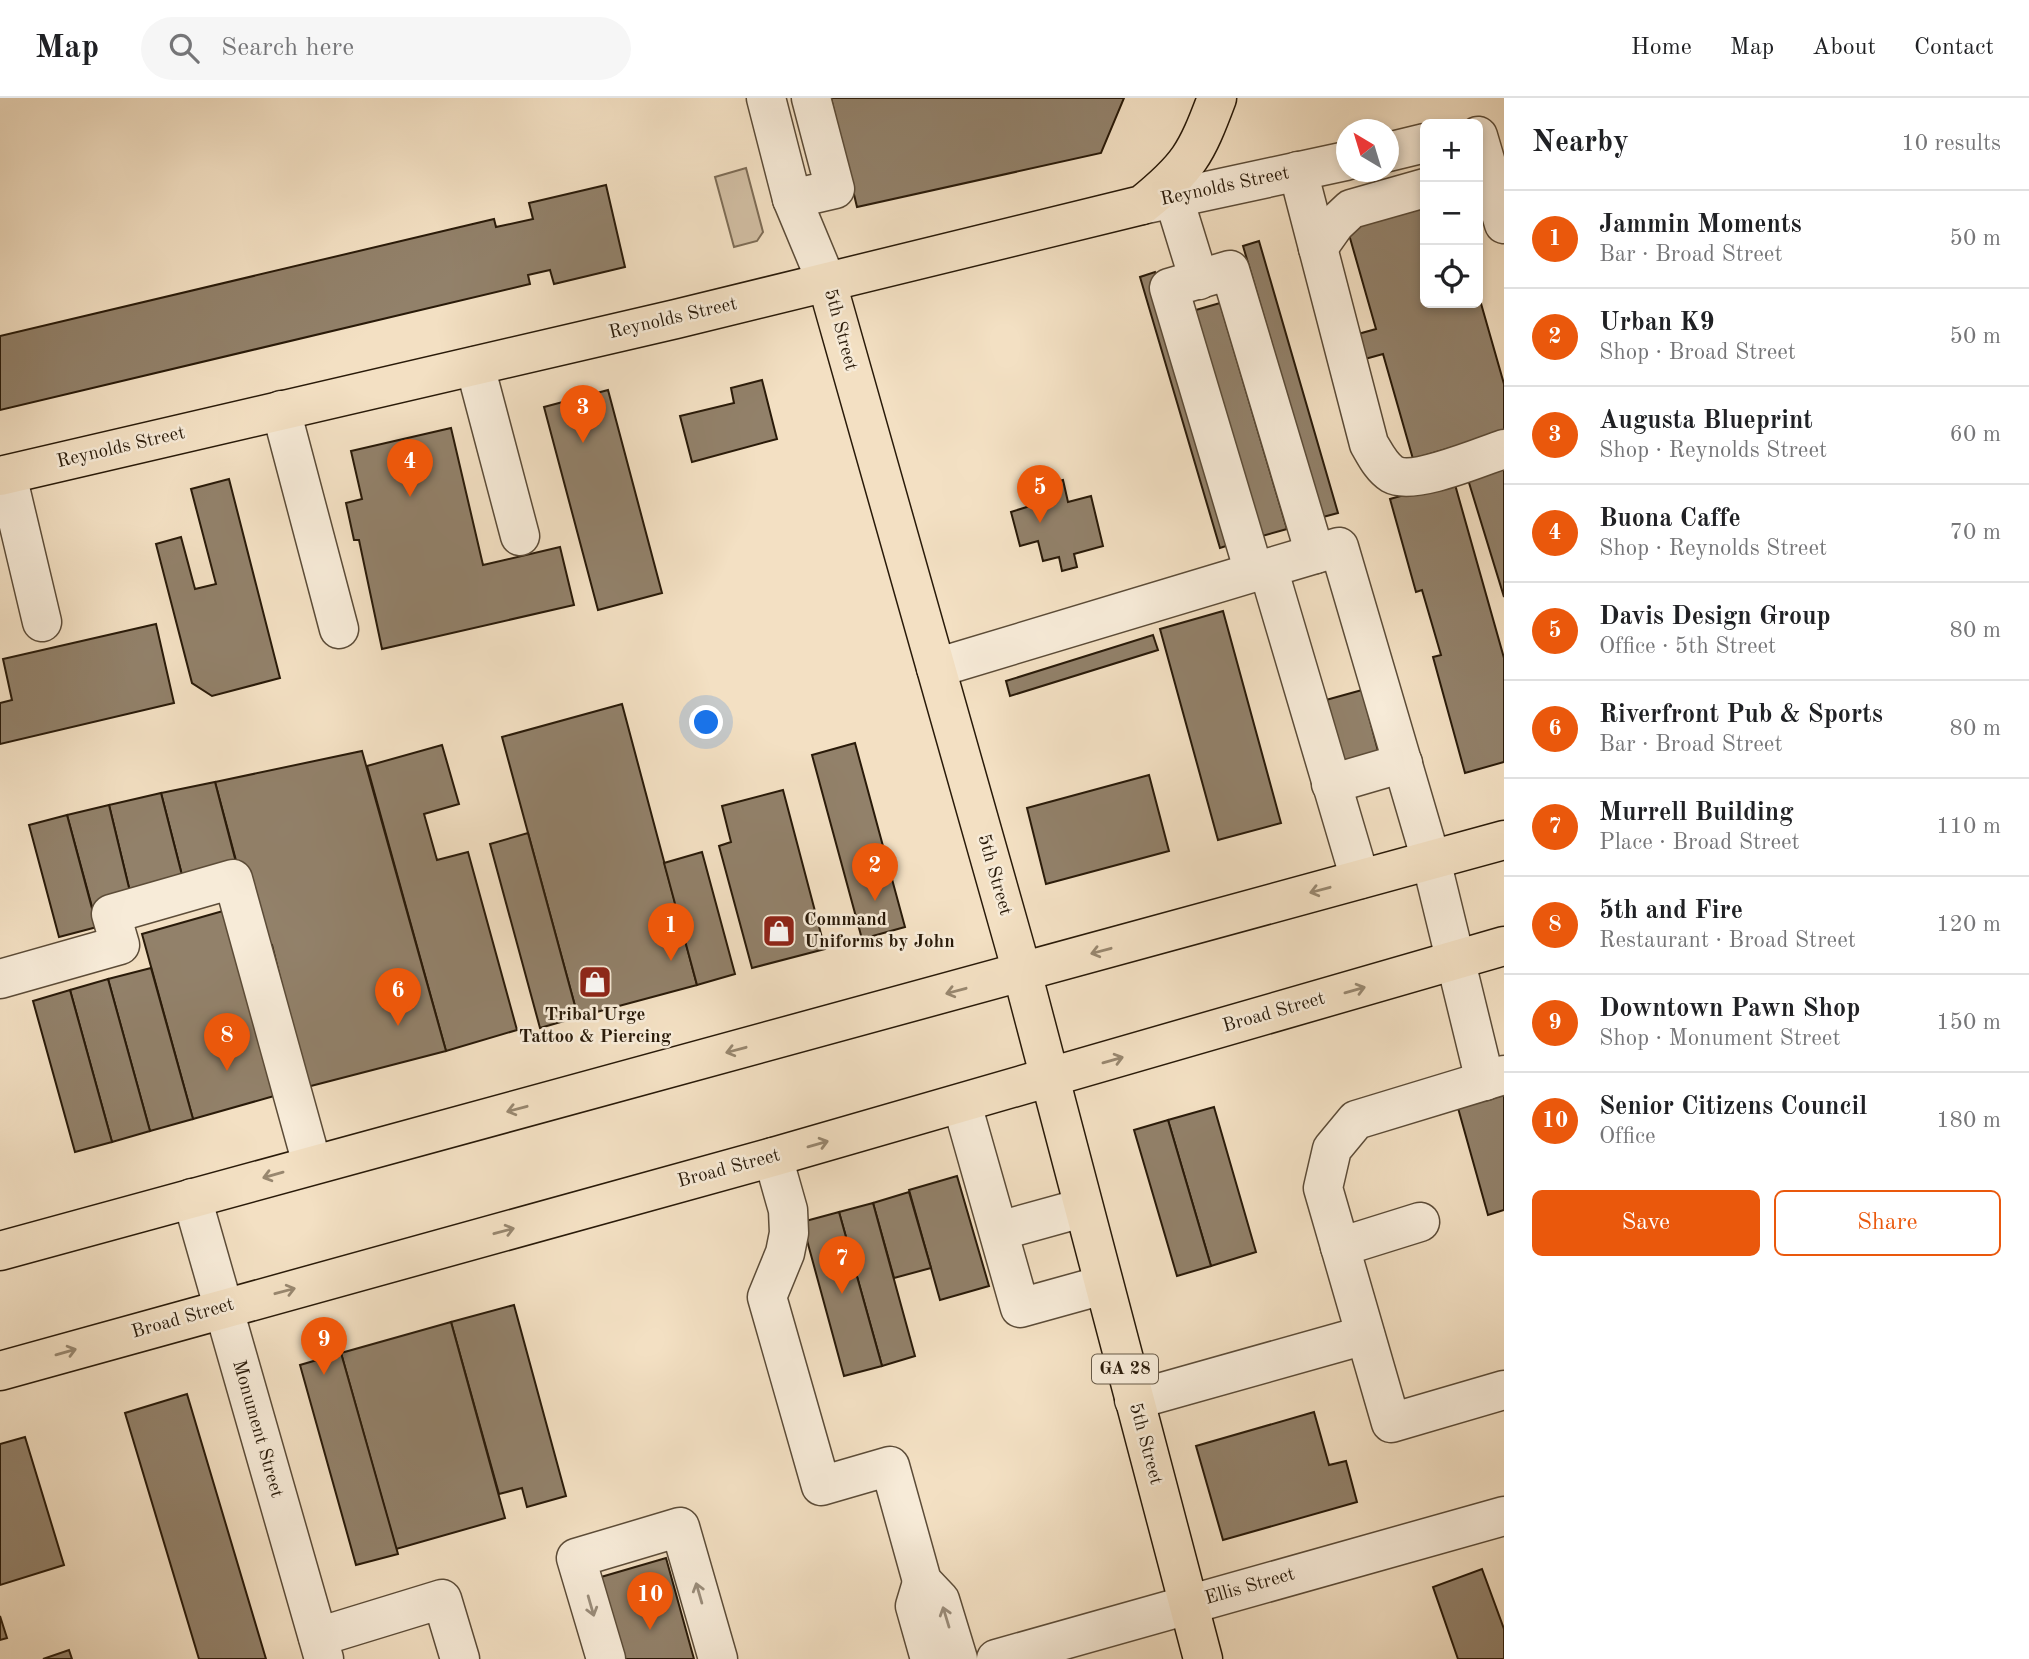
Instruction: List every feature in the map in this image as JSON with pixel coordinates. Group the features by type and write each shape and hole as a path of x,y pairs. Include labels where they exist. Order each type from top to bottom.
{"main road":[{"path":"1158,202 1200,145 1217,98"},
{"name":"Reynolds Street","path":"3,476 827,283 1158,202"},
{"name":"5th Street","path":"827,283 1022,972 1047,1079 1203,1659"},
{"path":"0,1251 1504,840"},
{"name":"Broad Street","path":"0,1371 962,1104 1504,946"}],"street":[{"name":"5th Street","path":"766,98 792,199 827,283"},
{"path":"792,199 835,189 811,98"},
{"path":"1483,132 1504,126"},
{"path":"1399,150 1420,145"},
{"name":"Reynolds Street","path":"1158,202 1336,163"},
{"path":"1298,172 1368,444 1379,461 1394,475 1414,478 1504,449"},
{"path":"1485,186 1504,224"},
{"path":"1318,248 1335,223 1351,209 1420,189"},
{"path":"1158,202 1199,280"},
{"path":"1315,554 1230,270 1169,288 1360,879"},
{"path":"475,366 520,536"},
{"path":"281,410 339,629"},
{"path":"3,476 42,622"},
{"path":"936,668 1339,547 1431,860 1457,960 1469,1026 1494,1078 1356,1119 1332,1149 1323,1188 1391,1423 1504,1390"},
{"path":"1331,784 1403,764"},
{"path":"0,979 120,944 111,914 233,879 312,1164"},
{"path":"962,1104 1020,1308 1103,1285"},
{"path":"773,1157 788,1210 789,1233 785,1253 767,1297 821,1486 890,1466 922,1581 940,1600 958,1659"},
{"name":"Monument Street","path":"192,1198 321,1648"},
{"path":"999,1231 1082,1208"},
{"path":"1340,1247 1420,1222"},
{"path":"1134,1400 1365,1335"},
{"name":"Ellis Street","path":"996,1659 1504,1516"},
{"path":"606,1659 576,1558 680,1527 718,1659"},
{"path":"922,1581 915,1606 930,1659"},
{"path":"321,1648 442,1600 460,1659"}],"shaded area":[{"path":"746,168 763,232 757,241 734,247 715,177"}],"building":[{"path":"831,98 1124,98 1101,153 857,207"},
{"path":"606,185 625,267 554,284 550,270 528,275 530,284 0,410 0,336 494,219 496,227 533,219 529,203"},
{"path":"1420,202 1420,308 1482,308 1504,384 1504,432 1413,459 1383,354 1365,359 1358,334 1376,329 1346,224"},
{"path":"1259,241 1338,513 1323,517 1243,246"},
{"path":"1155,272 1235,543 1220,548 1140,277"},
{"path":"1220,303 1287,529 1255,538 1189,312"},
{"path":"762,380 777,439 692,462 680,416 734,403 731,388"},
{"path":"608,390 662,593 598,610 544,407"},
{"path":"451,428 483,565 560,547 574,605 382,649 359,540 354,540 346,503 362,499 351,451"},
{"path":"1504,461 1504,597 1466,473"},
{"path":"229,479 280,678 212,696 192,683 156,544 181,537 195,589 216,584 191,489"},
{"path":"1063,480 1068,502 1091,496 1103,546 1074,554 1077,567 1062,571 1059,557 1043,561 1038,541 1020,546 1011,512 1030,506 1026,489"},
{"path":"1454,481 1504,658 1504,762 1465,773 1433,657 1441,655 1422,590 1416,592 1390,499"},
{"path":"1223,611 1281,823 1218,840 1160,629"},
{"path":"156,624 174,703 0,744 0,703 12,700 3,659"},
{"path":"1153,635 1158,650 1010,696 1006,681"},
{"path":"1362,690 1378,751 1342,761 1326,700"},
{"path":"622,704 697,985 578,1017 502,737"},
{"path":"855,743 905,927 862,939 812,755"},
{"path":"442,745 459,804 424,814 437,860 468,852 517,1030 446,1051 367,766"},
{"path":"362,751 446,1051 307,1087 272,945 253,924 215,782"},
{"path":"1149,775 1169,851 1046,884 1027,808"},
{"path":"215,782 238,870 184,883 161,793"},
{"path":"783,790 825,949 752,968 719,846 731,842 722,806"},
{"path":"161,793 184,883 131,896 109,805"},
{"path":"109,805 131,896 92,907 67,815"},
{"path":"67,815 97,927 59,937 29,825"},
{"path":"528,833 578,1017 540,1028 490,844"},
{"path":"702,852 735,974 697,985 664,863"},
{"path":"230,909 281,1094 193,1119 142,934"},
{"path":"151,968 193,1119 150,1131 108,979"},
{"path":"108,979 150,1131 112,1142 70,990"},
{"path":"70,990 112,1142 75,1152 33,1001"},
{"path":"1504,1095 1504,1210 1488,1215 1458,1108"},
{"path":"1214,1107 1256,1252 1211,1266 1168,1120"},
{"path":"1168,1120 1211,1266 1177,1276 1134,1130"},
{"path":"957,1176 989,1286 940,1300 909,1190"},
{"path":"909,1192 931,1268 894,1278 873,1203"},
{"path":"873,1203 915,1356 882,1366 839,1212"},
{"path":"839,1212 882,1366 844,1376 802,1222"},
{"path":"514,1305 566,1496 527,1507 522,1488 499,1494 451,1322"},
{"path":"451,1322 505,1518 396,1549 341,1353"},
{"path":"341,1353 398,1554 356,1565 300,1365"},
{"path":"187,1394 266,1659 199,1659 125,1413"},
{"path":"1314,1412 1329,1465 1346,1461 1357,1502 1223,1540 1196,1446"},
{"path":"25,1437 64,1565 0,1585 0,1444"},
{"path":"666,1558 694,1659 624,1659 601,1577"},
{"path":"1482,1569 1504,1629 1504,1659 1458,1659 1433,1587"},
{"path":"0,1616 7,1638 0,1640"},
{"path":"69,1650 72,1659 43,1659"}],"place":[{"name":"Augusta Blueprint","path":"583,443"},
{"name":"Buona Caffe","path":"410,497"},
{"name":"Davis Design Group","path":"1040,523"},
{"name":"Urban K9","path":"875,901"},
{"name":"Command Uniforms by John","path":"779,931"},
{"name":"Jammin Moments","path":"671,961"},
{"name":"Tribal Urge Tattoo & Piercing","path":"595,982"},
{"name":"Riverfront Pub & Sports","path":"398,1026"},
{"name":"5th and Fire","path":"227,1071"},
{"name":"Murrell Building","path":"842,1294"},
{"name":"Downtown Pawn Shop","path":"324,1375"},
{"name":"Senior Citizens Council","path":"650,1630"}]}
